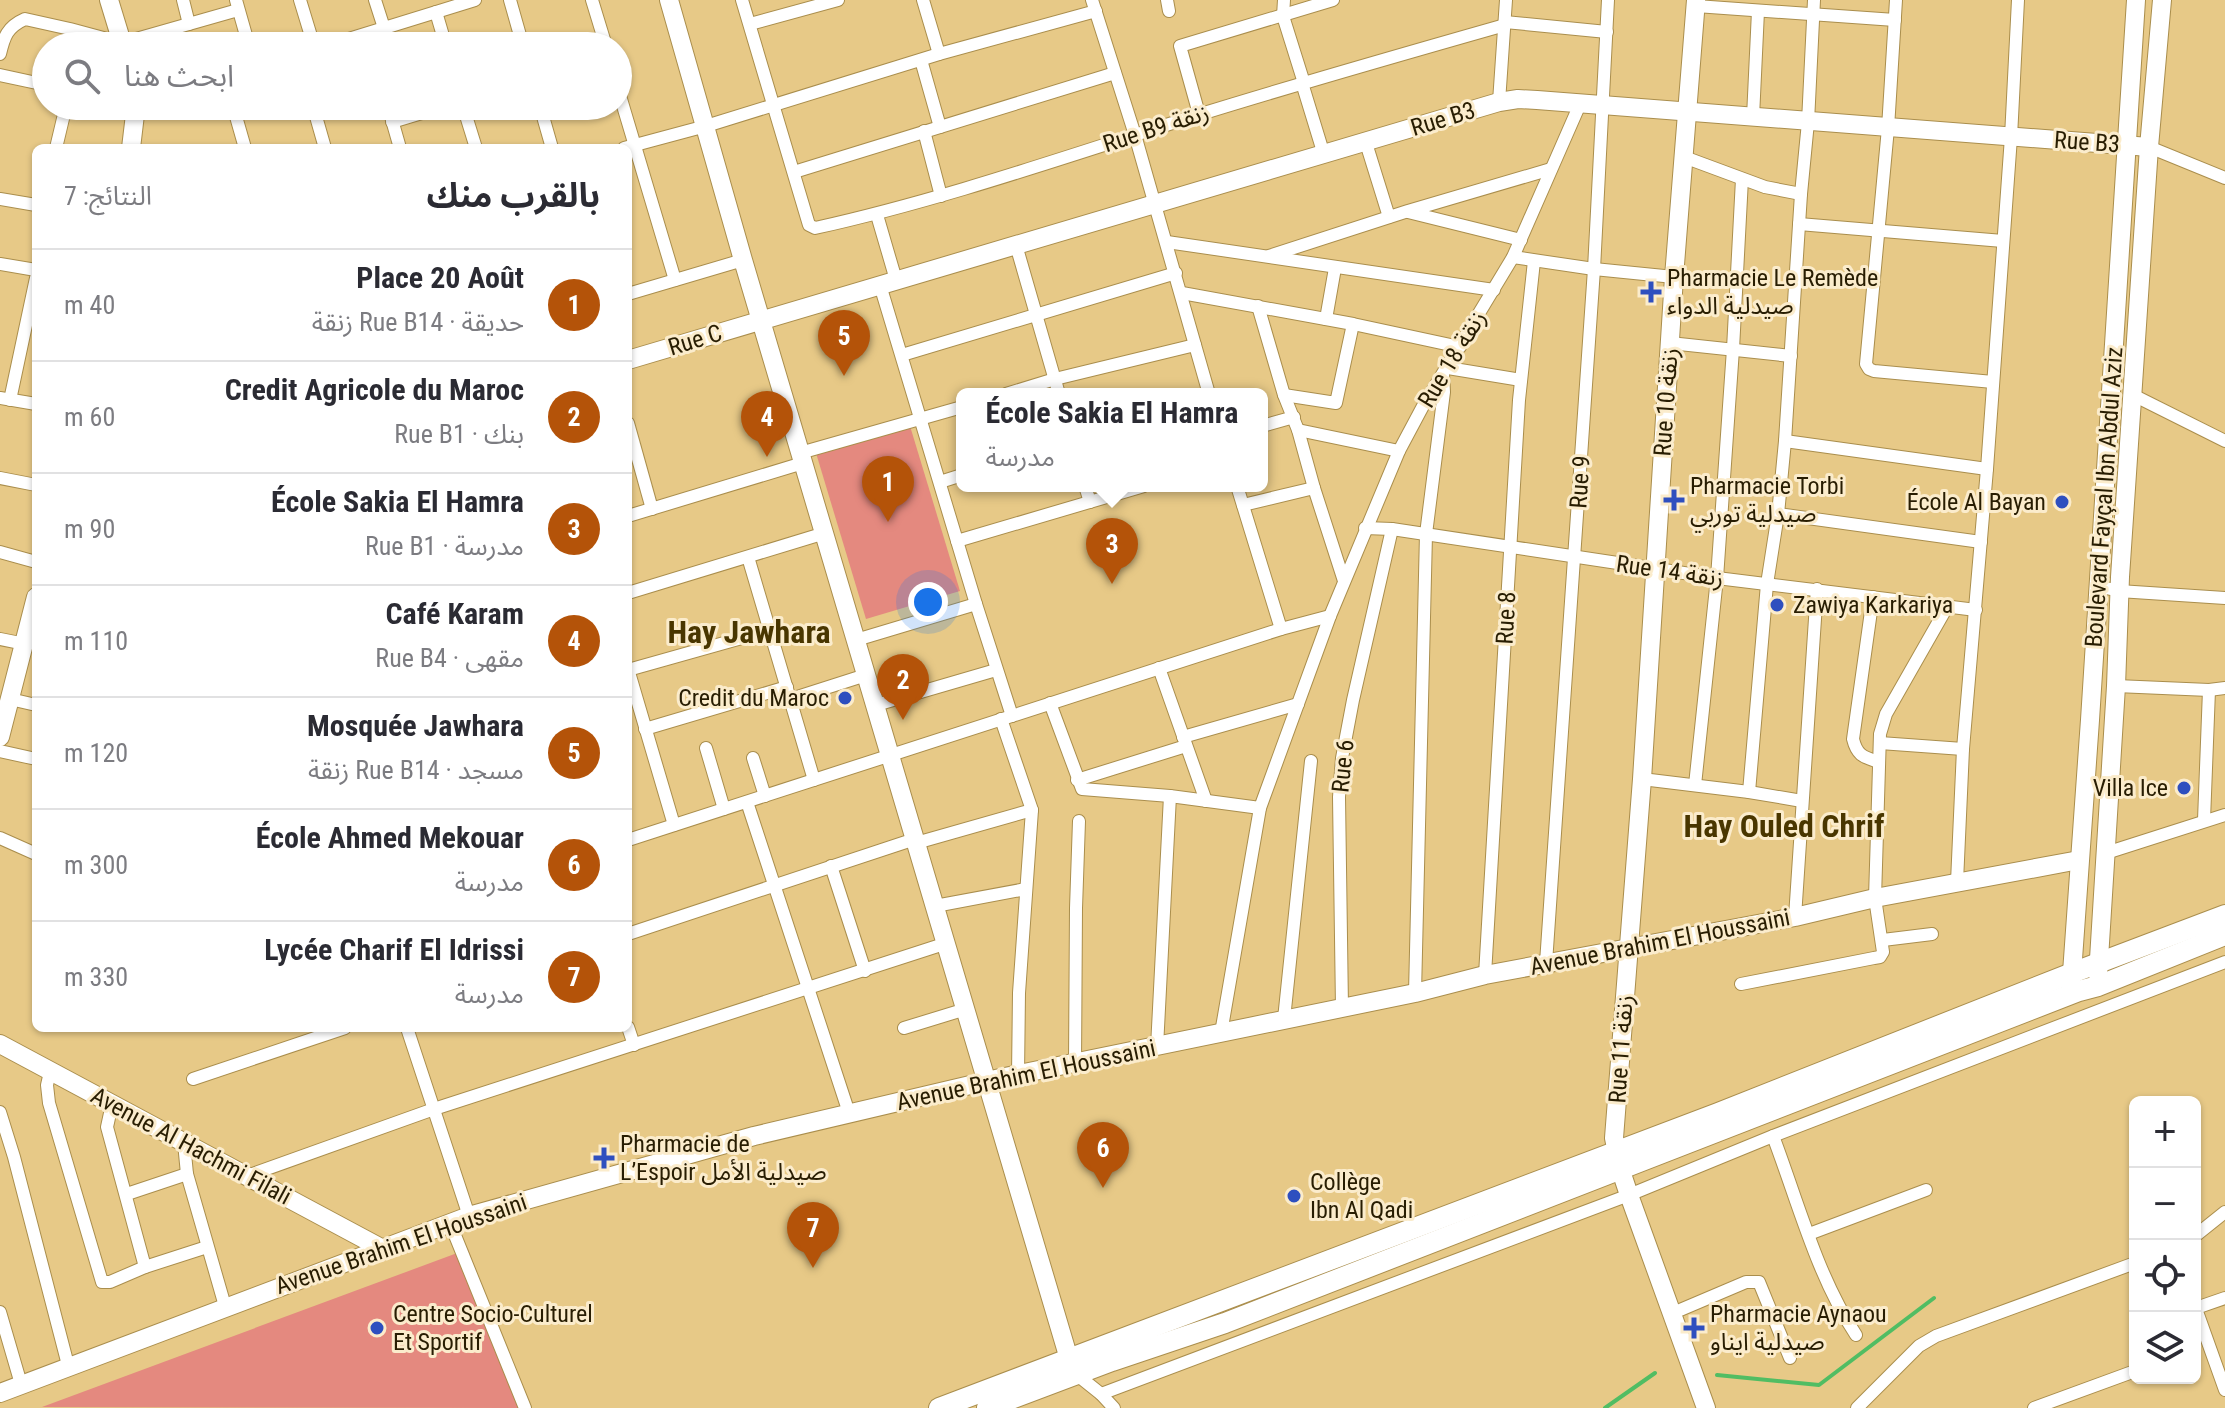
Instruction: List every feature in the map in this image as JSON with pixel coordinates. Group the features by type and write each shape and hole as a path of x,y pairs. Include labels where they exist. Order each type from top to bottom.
{"main road":[{"path":"939,1408 1225,1323 2072,973 2225,915"},
{"path":"987,1408 1073,1366 1217,1303 2098,986 2225,935"}],"street":[{"path":"109,0 119,32"},
{"path":"183,0 189,24"},
{"path":"300,0 310,32"},
{"path":"375,0 384,28"},
{"path":"379,32 436,12 452,3 475,0"},
{"path":"510,0 519,32"},
{"path":"592,0 602,32"},
{"path":"669,0 743,260 1073,1366 1114,1408"},
{"path":"742,0 794,172 1115,73"},
{"path":"750,24 812,4 838,0"},
{"path":"923,0 939,54"},
{"path":"1284,0 1283,16 1324,155"},
{"path":"1199,114 1180,46 1333,0"},
{"path":"1499,102 1506,0"},
{"name":"Rue 9","path":"1546,963 1594,269 1608,0"},
{"path":"1749,792 1767,584 1785,441 1814,0"},
{"path":"1896,0 1880,231 1866,364 1874,371 1993,382"},
{"path":"1957,882 1963,749 1987,469 2018,0"},
{"name":"Boulevard Fayçal Ibn Abdul Aziz","path":"2071,994 2136,0"},
{"name":"Boulevard Fayçal Ibn Abdul Aziz","path":"2098,986 2119,591 2162,0"},
{"path":"1696,3 1758,11 1895,20"},
{"name":"Rue 10 زنقة","path":"1628,947 1696,3"},
{"path":"164,32 237,5 245,32"},
{"path":"632,145 706,126 1094,6 1167,242 1207,388"},
{"path":"1753,117 1758,11"},
{"path":"436,12 442,32"},
{"path":"0,54 9,28 25,19 77,32"},
{"path":"1505,24 1607,32"},
{"name":"Rue B9 زنقة","path":"794,172 809,225 815,228 877,215 1199,114 1505,24"},
{"path":"921,60 940,127"},
{"path":"0,75 32,82"},
{"name":"Rue B3","path":"761,320 1499,102 1528,99 2149,147"},
{"name":"Rue 18 زنقة","path":"1221,1033 1260,808 1330,616 1399,451 1513,257 1580,104"},
{"path":"57,144 63,120"},
{"path":"136,120 136,144"},
{"path":"237,120 244,144"},
{"path":"317,120 324,144"},
{"path":"399,120 392,122 399,144"},
{"path":"467,120 475,144"},
{"path":"544,120 551,144"},
{"path":"624,120 629,144"},
{"path":"924,131 941,196"},
{"path":"1366,143 1389,217"},
{"path":"2149,147 2225,178"},
{"path":"632,155 675,280"},
{"path":"1684,157 1765,187 1801,194"},
{"path":"1266,257 1551,169"},
{"path":"1695,785 1717,578 1742,179"},
{"path":"0,199 32,204"},
{"path":"1408,211 1521,240"},
{"path":"877,215 902,355 996,670 1032,810 1019,993 1018,1075"},
{"path":"1799,224 2003,241"},
{"path":"1167,242 1494,290"},
{"path":"1016,245 1057,388"},
{"path":"1513,257 1674,277"},
{"path":"632,293 743,260"},
{"name":"Rue 8","path":"1485,975 1521,380 1534,261"},
{"path":"0,264 32,269"},
{"path":"1326,319 1335,268"},
{"path":"902,355 1176,273"},
{"path":"1182,293 1460,347"},
{"path":"32,294 5,399 32,403"},
{"path":"1258,306 1344,581"},
{"name":"Rue C","path":"632,359 761,320"},
{"path":"1284,395 1336,403 1353,324"},
{"path":"1670,343 1791,356"},
{"path":"1026,388 1195,345"},
{"path":"1415,993 1426,534 1446,371 1521,380"},
{"path":"2133,395 2225,441"},
{"path":"632,515 956,409"},
{"path":"1268,425 1296,423 1399,451"},
{"path":"632,437 652,509"},
{"path":"1785,441 1987,469"},
{"path":"940,482 956,477"},
{"path":"0,478 32,484"},
{"path":"1243,505 1314,488"},
{"path":"1087,492 1090,502"},
{"path":"957,541 1124,492"},
{"path":"1239,492 1281,629"},
{"path":"1778,514 1981,542"},
{"name":"Rue 14 زنقة","path":"1365,528 1392,529 1717,578 1976,610"},
{"name":"Rue 6","path":"1342,1008 1339,797 1342,758 1392,529"},
{"path":"632,592 825,533"},
{"path":"0,552 32,561"},
{"path":"748,557 814,780"},
{"path":"2098,586 2119,591 2225,598"},
{"path":"1795,917 1817,589"},
{"path":"1873,597 1853,739 1860,754 1879,762"},
{"path":"856,640 976,604"},
{"path":"1741,984 1880,957 1883,952 1875,898 1881,725 1947,607"},
{"path":"632,839 1281,629 1330,616"},
{"path":"632,669 770,630"},
{"path":"0,639 29,636 0,737"},
{"path":"1159,668 1206,801"},
{"path":"876,705 996,670"},
{"path":"645,729 866,675"},
{"path":"632,684 674,825"},
{"path":"2116,686 2225,688"},
{"path":"2204,820 2209,690"},
{"path":"10,699 32,704"},
{"path":"1050,703 1080,784"},
{"path":"1080,784 1184,742 1298,704"},
{"path":"1880,743 1963,749"},
{"path":"706,748 724,809"},
{"path":"0,751 32,758"},
{"path":"753,758 765,796"},
{"path":"1284,1019 1311,761"},
{"path":"1642,779 1802,801"},
{"path":"1080,784 1260,808"},
{"path":"1157,1047 1170,796"},
{"path":"747,802 849,1113"},
{"path":"632,933 831,866 1032,810"},
{"path":"2106,853 2225,815"},
{"path":"1075,1064 1079,821"},
{"path":"0,838 32,850"},
{"name":"Avenue Brahim El Houssaini","path":"0,1393 469,1216 639,1167 849,1113 986,1081 1415,993 1485,975 2079,860"},
{"path":"831,866 865,971"},
{"path":"935,906 1026,889"},
{"path":"1883,940 1932,934"},
{"path":"247,1176 434,1109 947,943"},
{"name":"Rue 11 زنقة","path":"1628,947 1614,1138 1629,1195 1706,1408"},
{"path":"1101,1394 1629,1195 1773,1136 2225,962"},
{"path":"2087,1015 2098,986"},
{"path":"2071,994 2087,1015"},
{"path":"904,1028 966,1009"},
{"path":"193,1079 333,1032"},
{"path":"408,1032 469,1216"},
{"path":"630,1032 634,1045"},
{"name":"Avenue Al Hachmi Filali","path":"0,1044 381,1248"},
{"path":"50,1072 47,1085 49,1103 100,1280 110,1282 207,1247"},
{"path":"112,1104 107,1127 145,1267"},
{"path":"0,1112 68,1365"},
{"path":"1773,1136 1826,1279 1856,1335"},
{"path":"184,1143 187,1174 225,1306"},
{"path":"0,1159 14,1157"},
{"path":"127,1194 187,1174"},
{"path":"1809,1234 1926,1190"},
{"path":"2201,1231 2225,1212"},
{"path":"450,1223 525,1408"},
{"path":"1857,1408 1884,1372 1936,1336 2129,1265"},
{"path":"1673,1313 1746,1282 1759,1282 1790,1358"},
{"path":"2201,1305 2225,1298"},
{"path":"1217,1303 1234,1345"},
{"path":"0,1312 21,1384"},
{"path":"2197,1312 2224,1383"},
{"path":"2201,1347 2208,1344"},
{"path":"2034,1408 2129,1373"}],"shaded area":[{"path":"910,426 960,591 866,619 816,453"},
{"name":"Centre Socio-Culturel Et Sportif","path":"468,1249 528,1408 42,1407"}],"waterway":[{"path":"1717,1375 1819,1385 1934,1298"},
{"path":"1605,1408 1655,1373"}],"place":[{"name":"Pharmacie Le Remède صيدلية الدواء","path":"1651,292"},
{"name":"Mosquée Jawhara","path":"844,376"},
{"name":"Café Karam","path":"767,457"},
{"name":"Pharmacie Torbi صيدلية توربي","path":"1674,500"},
{"name":"École Al Bayan","path":"2062,502"},
{"name":"Place 20 Août","path":"888,522"},
{"name":"École Sakia El Hamra","path":"1112,584"},
{"name":"Zawiya Karkariya","path":"1777,605"},
{"name":"Credit du Maroc","path":"845,698"},
{"name":"Credit Agricole du Maroc","path":"903,720"},
{"name":"Villa Ice","path":"2184,788"},
{"name":"Pharmacie de L’Espoir صيدلية الأمل","path":"604,1158"},
{"name":"École Ahmed Mekouar","path":"1103,1188"},
{"name":"Collège Ibn Al Qadi","path":"1294,1196"},
{"name":"Lycée Charif El Idrissi","path":"813,1268"},
{"name":"Centre Socio-Culturel Et Sportif","path":"377,1328"},
{"name":"Pharmacie Aynaou صيدلية ايناو","path":"1694,1328"}],"district":[{"name":"Hay Jawhara","path":"749,632"},
{"name":"Hay Ouled Chrif","path":"1784,826"}]}
